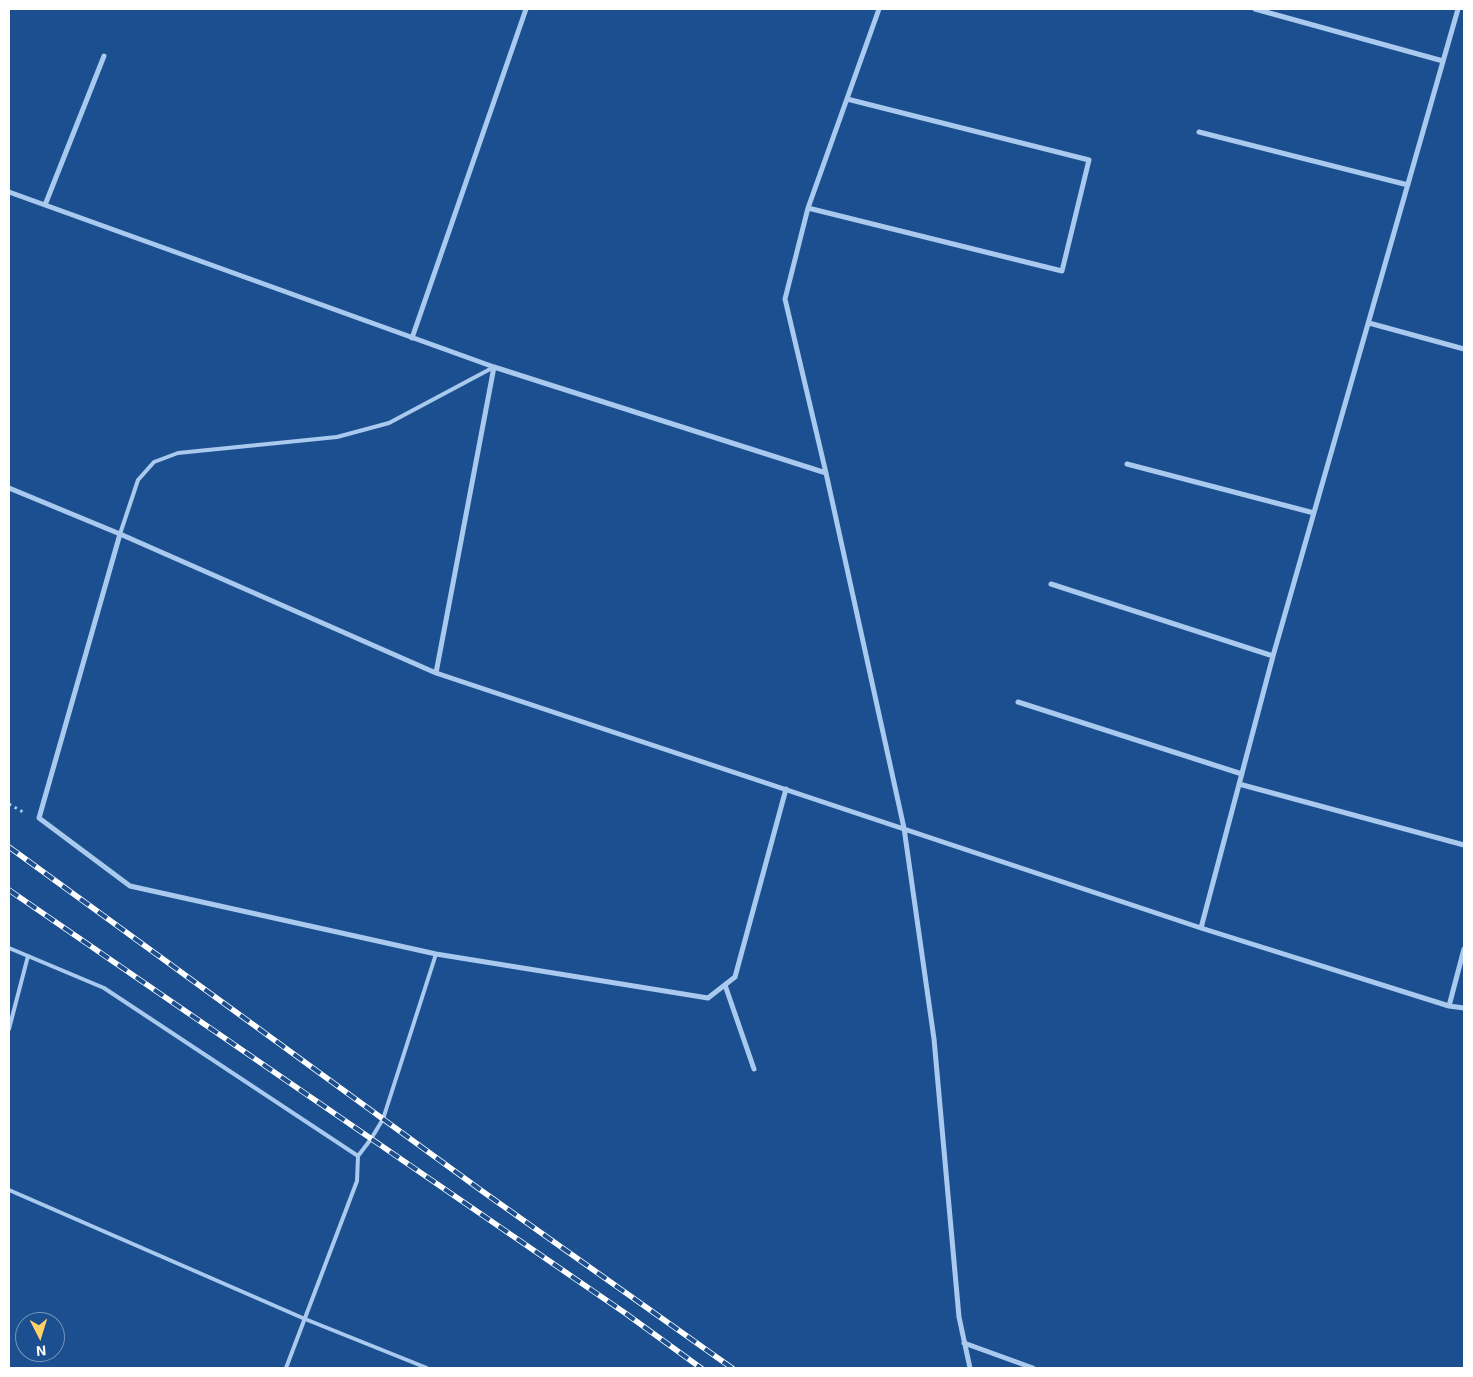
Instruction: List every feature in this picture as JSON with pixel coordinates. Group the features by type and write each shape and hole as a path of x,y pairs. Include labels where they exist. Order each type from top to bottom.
{"street":[{"path":"412,338 526,9"},
{"path":"879,9 808,208 785,299 826,474 904,828 934,1039 959,1317 970,1368"},
{"path":"1255,9 1444,61"},
{"path":"1201,928 1274,656 1458,9"},
{"path":"45,205 104,56"},
{"path":"808,208 1062,271 1089,160 847,99"},
{"path":"1199,132 1408,184"},
{"path":"9,192 494,367 826,474"},
{"path":"1368,323 1464,349"},
{"path":"436,673 494,367"},
{"path":"1127,464 1314,513"},
{"path":"9,488 120,534 436,673 1201,928 1449,1006 1464,1008"},
{"path":"120,534 39,818 130,886 436,954 708,998 735,977 786,789"},
{"path":"1051,584 1274,656"},
{"path":"1018,702 1242,774"},
{"path":"1239,784 1464,845"},
{"path":"1449,1006 1464,949"},
{"path":"725,985 754,1068"},
{"path":"964,1343 1033,1368"}],"lane":[{"path":"120,534 138,480 154,462 178,453 337,437 389,423 494,367"},
{"path":"9,948 104,988 358,1156"},
{"path":"286,1368 357,1181 358,1156 383,1119 436,954"},
{"path":"9,1029 28,956"},
{"path":"9,1190 305,1318 427,1368"}],"railway":[{"path":"9,847 482,1191 732,1368"},
{"path":"9,890 625,1313 701,1368"}]}
